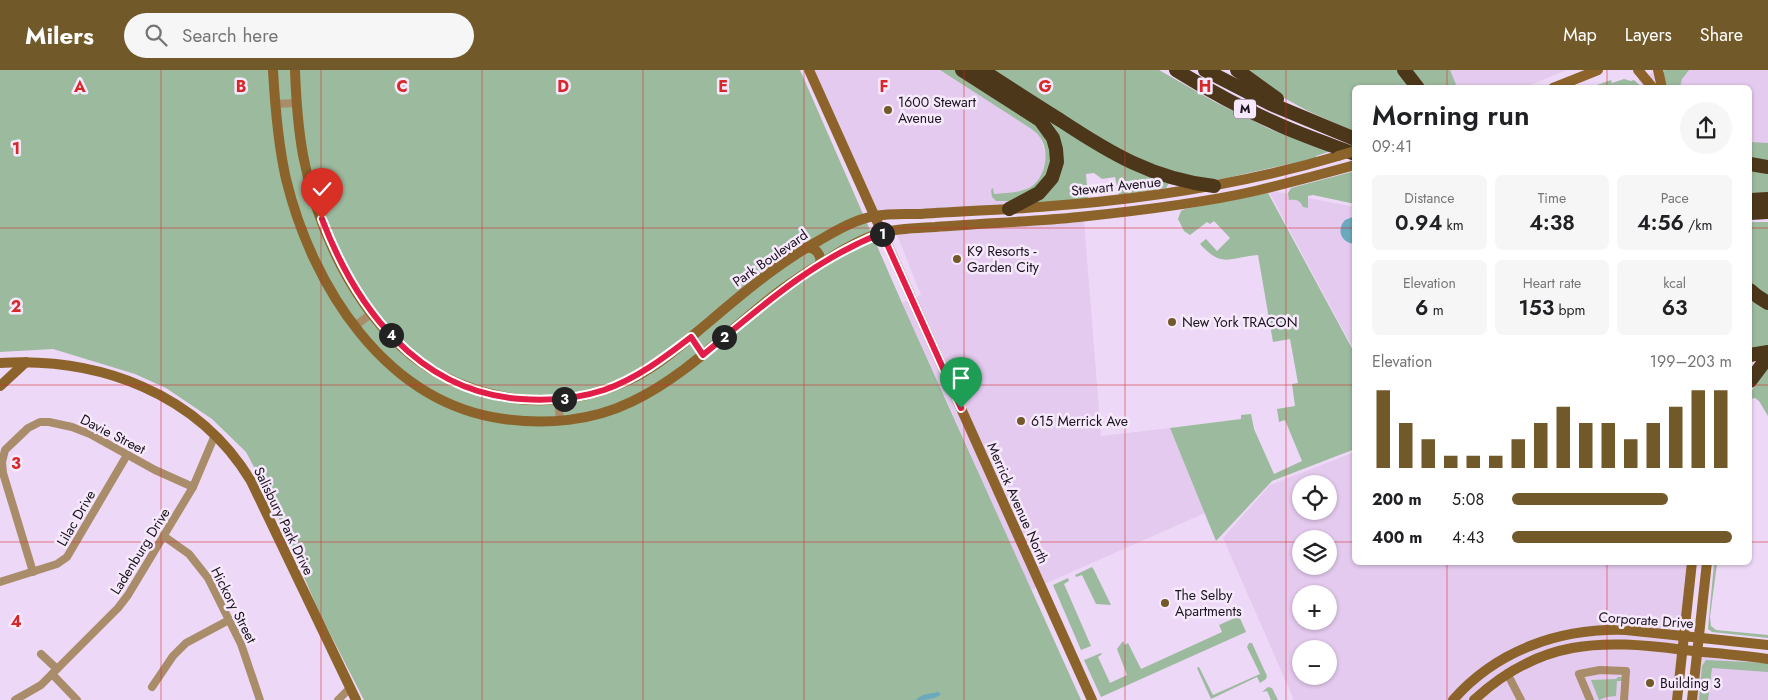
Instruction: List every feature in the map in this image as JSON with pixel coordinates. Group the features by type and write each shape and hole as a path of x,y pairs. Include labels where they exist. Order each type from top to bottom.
{"highway":[{"path":"962,70 1040,120 1053,138 1056,149 1056,162 1052,178 1036,196 1009,209"},
{"path":"982,70 1122,159 1171,178 1214,186"},
{"name":"M","path":"1176,70 1206,89 1260,116 1352,151"},
{"name":"M","path":"1205,70 1253,96 1352,138"},
{"path":"1237,70 1309,121"},
{"path":"1404,70 1416,85"},
{"path":"1752,166 1768,167"},
{"path":"1752,200 1768,199"},
{"path":"1752,213 1768,212"},
{"path":"1752,292 1768,303"},
{"path":"1752,355 1768,352"},
{"path":"1752,377 1768,357"}],"main road":[{"path":"273,70 275,104 286,179 306,240 319,271 336,300 355,326 384,359 421,388 447,402 473,412 519,421 560,421 594,415 630,403 669,381 784,287 839,252 882,233"},
{"name":"Park Boulevard","path":"295,70 296,103 304,158 311,188 334,251 354,288 390,334 411,354 431,369 460,384 484,393 510,398 558,400 604,390 636,376 691,337 751,287 807,247 845,226 874,216"},
{"name":"Merrick Avenue North","path":"810,70 1092,700"},
{"path":"1560,85 1598,70"},
{"path":"1638,70 1650,85"},
{"path":"1658,70 1661,85"},
{"name":"Stewart Avenue","path":"874,216 1089,204 1168,194 1295,169 1352,153"},
{"name":"Stewart Avenue","path":"882,233 965,224 1048,220 1161,207 1256,191 1352,166"},
{"path":"1168,194 1172,205"},
{"path":"1161,207 1168,194"},
{"path":"1078,217 1089,204"},
{"path":"1037,207 1048,220"},
{"path":"827,236 826,240 831,251 839,252"},
{"path":"807,247 814,249 818,253 820,264"},
{"path":"0,386 26,362"},
{"name":"Salisbury Park Drive","path":"0,363 26,362 76,367 109,374 140,386 168,400 184,410 215,435 232,454 251,481 356,700"},
{"path":"1677,700 1692,565"},
{"path":"1692,700 1707,565"},
{"name":"Corporate Drive","path":"1453,700 1475,678 1500,660 1532,644 1578,633 1605,630 1699,637 1768,645"},
{"name":"Corporate Drive","path":"1474,700 1507,673 1523,664 1547,654 1587,645 1620,644 1768,659"}],"street":[{"path":"275,104 296,103"},
{"path":"355,326 372,313"},
{"path":"691,337 703,355"},
{"path":"558,400 560,421"},
{"name":"Davie Street","path":"33,572 3,473 2,462 8,446 31,426 40,422 48,422 85,431 161,473 193,486"},
{"name":"Ladenburg Drive","path":"15,700 34,690 124,600 165,537 193,486 215,435"},
{"name":"Lilac Drive","path":"0,582 57,564 68,558 127,455"},
{"name":"Hickory Street","path":"165,537 185,550 198,563 208,578 246,656 253,685 260,700"},
{"path":"152,687 173,656 186,643 229,620"},
{"path":"41,654 77,700"},
{"path":"1590,700 1578,674 1600,670 1626,671 1624,700"},
{"path":"1507,673 1521,700"},
{"path":"338,700 350,688"}],"shaded area":[{"path":"809,70 940,70 1030,128 1040,137 1047,158 1036,201 874,218"},
{"path":"1433,70 1567,70 1530,85 1444,85"},
{"path":"1659,70 1768,70 1768,145 1752,145 1752,85 1642,85 1638,80"},
{"path":"1268,190 1352,206 1352,346"},
{"path":"1084,220 1101,436 1170,428 1205,513 1031,590 902,303 921,295 896,232"},
{"path":"1352,453 1352,565 1692,565 1677,700 1294,700 1223,538 1270,485 1292,476 1292,520 1337,520 1337,475 1296,475"},
{"path":"1697,651 1768,659 1768,700 1692,700"}],"green space":[{"path":"0,70 800,70 902,303 1081,700 364,700 319,612 269,495 246,452 212,419 166,388 135,374 53,349 0,352"},
{"path":"940,70 955,70 1036,122 1046,132 1053,160 1039,189 1016,201 996,201 992,197 991,190 993,188 994,194 1007,193 1025,190 1035,184 1045,164 1046,156 1043,142 1031,129"},
{"path":"987,70 1159,70 1215,102 1272,130 1331,151 1316,156 1316,158 1222,179 1191,180 1153,170"},
{"path":"1246,70 1397,70 1411,85 1352,85 1352,131 1308,111 1275,93"},
{"path":"1409,70 1450,70 1456,85 1421,85"},
{"path":"1665,70 1689,70 1682,79 1680,85 1661,85 1657,80"},
{"path":"1624,79 1634,80 1640,85 1597,85 1611,80 1612,83"},
{"path":"1052,121 1169,183 1166,188 1119,195 1115,177 1102,179 1094,173 1086,174 1088,199 1036,203 1036,201 1040,201 1039,197 1057,176 1049,124"},
{"path":"1752,142 1768,143 1768,164 1752,163"},
{"path":"1752,171 1768,172 1768,193 1752,195"},
{"path":"1352,172 1352,203 1313,195 1308,196 1308,208 1303,207 1298,200 1289,200 1288,193 1291,188"},
{"path":"1268,193 1352,348 1352,450 1272,481 1216,541 1170,428 1241,419 1241,415 1251,414 1254,429 1274,474 1302,461 1285,420 1279,422 1277,409 1295,406 1292,384 1298,383 1290,339 1273,342 1258,255 1227,260 1215,257 1200,244 1206,239 1217,251 1230,238 1214,221 1210,224 1207,222 1190,235 1184,231 1178,219 1181,211"},
{"path":"1752,222 1768,222 1768,300 1752,288"},
{"path":"1752,296 1768,307 1768,351 1752,352"},
{"path":"1768,362 1768,416 1759,401 1755,398 1752,399 1752,390"},
{"path":"1714,565 1717,565 1710,617 1711,626 1716,630 1768,635 1768,638 1712,632 1708,629"},
{"path":"1092,567 1111,605 1096,604 1082,575 1076,577 1075,575"},
{"path":"1068,578 1069,581 1064,584 1091,646 1081,650 1053,585"},
{"path":"1239,616 1246,632 1101,697 1084,660 1101,653 1098,657 1110,683 1127,675 1117,649 1123,641 1125,645 1128,643 1141,669 1222,632 1219,625"},
{"path":"1249,643 1252,643 1267,676 1266,679 1260,683 1257,677 1211,699 1197,668 1199,667 1213,695 1260,674 1247,647"},
{"path":"1706,660 1768,663 1768,672 1712,668 1708,700 1699,700 1702,666"},
{"path":"1622,677 1622,681 1617,681 1616,696 1599,700 1591,680 1616,679"},
{"path":"1268,687 1272,688 1278,700 1271,700 1267,691 1262,692"}],"water":[{"path":"1352,217 1352,243 1343,239 1341,235 1342,224 1345,220"},
{"path":"938,692 941,694 936,697 915,700 923,695"}],"place":[{"name":"1600 Stewart Avenue","path":"888,110"},
{"name":"K9 Resorts - Garden City","path":"957,259"},
{"name":"New York TRACON","path":"1172,322"},
{"name":"615 Merrick Ave","path":"1021,421"},
{"name":"The Selby Apartments","path":"1165,603"},
{"name":"Building 3","path":"1650,683"}],"route":[{"path":"322,219 334,251 354,288 370,311 411,354 431,369 460,384 484,393 534,400 558,400 604,390 636,376 691,337 703,355 784,287 839,252 882,233 961,408"}]}
